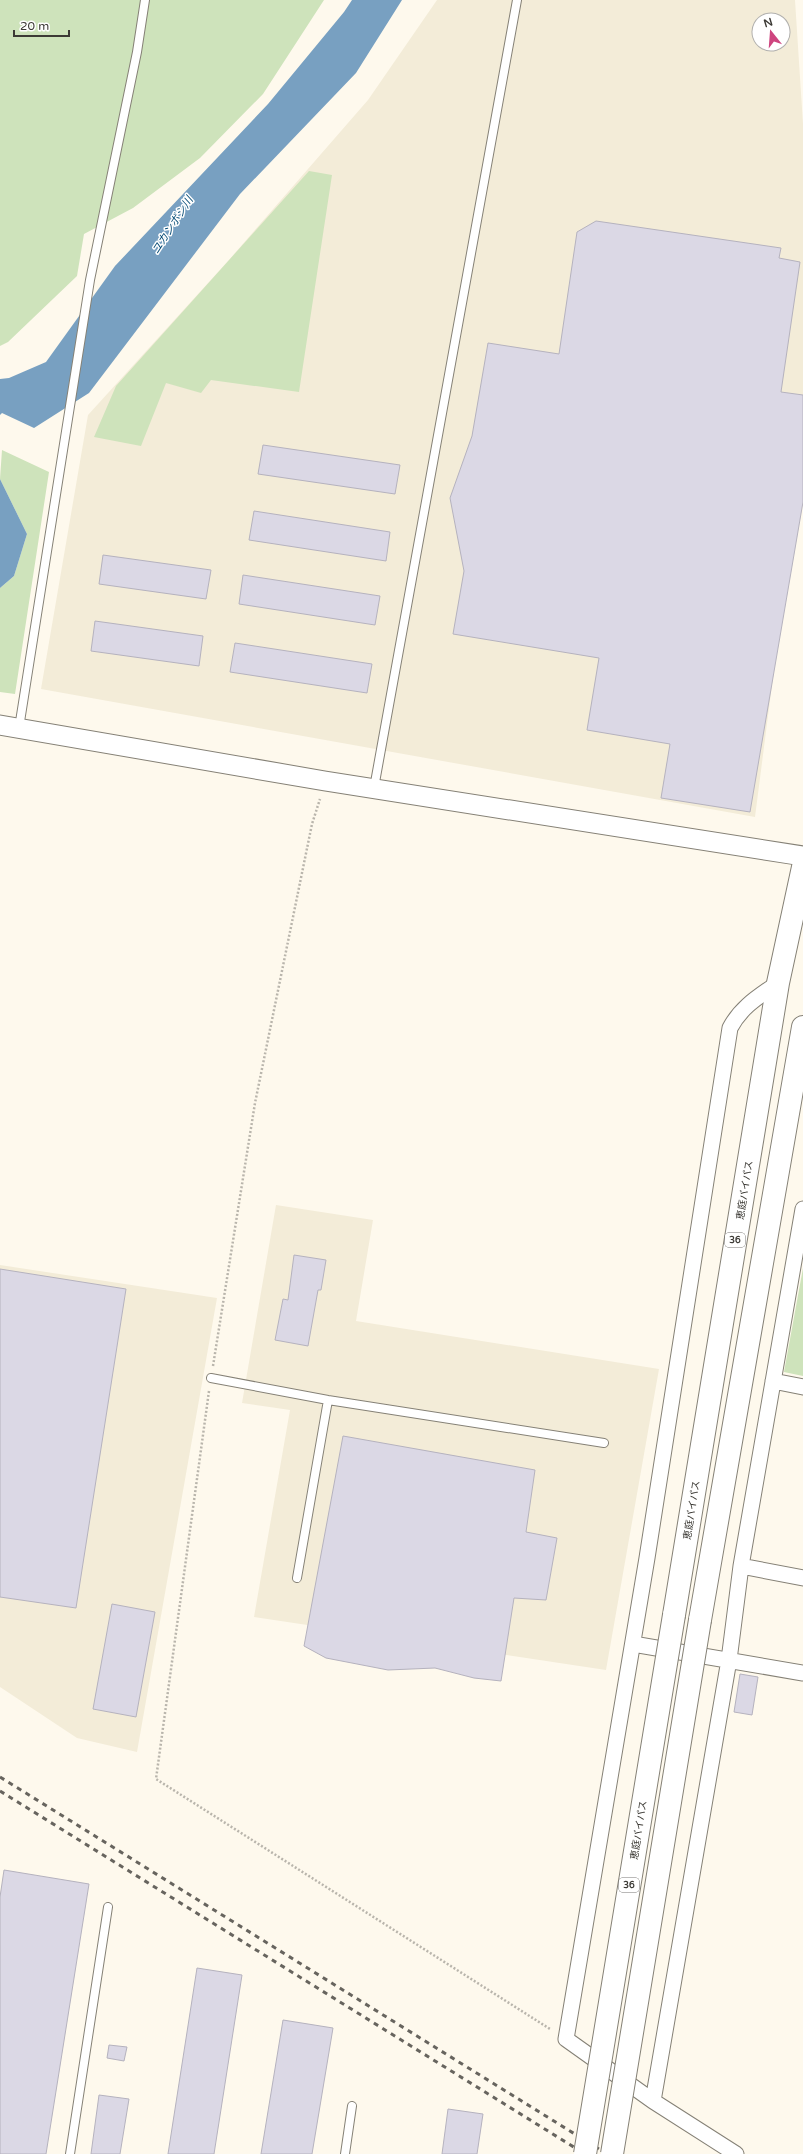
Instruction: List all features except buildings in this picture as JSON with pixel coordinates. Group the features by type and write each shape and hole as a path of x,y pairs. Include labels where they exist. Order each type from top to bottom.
{"highway":[{"name":"恵庭バイパス","path":"585,2154 778,983 803,867"},
{"path":"612,2154 700,1620 803,1027"}],"street":[{"path":"0,725 325,781 803,856"},
{"path":"736,2154 653,2101 566,2039 633,1644 730,1028 736,1016 745,1006 778,983"},
{"path":"653,2101 729,1660 741,1566 803,1209"},
{"path":"773,1381 803,1387"},
{"path":"741,1566 803,1578"},
{"path":"633,1644 803,1673"}],"lane":[{"path":"19,728 90,280 137,52 145,0"},
{"path":"374,788 517,0"},
{"path":"211,1378 328,1400 604,1443"},
{"path":"297,1578 328,1400"},
{"path":"70,2154 108,1908"},
{"path":"345,2154 352,2106"}],"path":[{"path":"325,781 312,824 255,1103 211,1378 156,1779 566,2039"}],"shaded area":[{"path":"437,0 795,0 803,124 803,444 755,817 41,689 88,415 228,261 368,100"},
{"path":"276,1205 373,1220 356,1321 659,1369 606,1670 254,1617 290,1410 242,1403"},
{"path":"0,1265 217,1298 137,1752 77,1738 0,1687"}],"green space":[{"path":"0,0 324,0 263,94 200,158 133,208 84,234 77,276 8,342 0,346"},
{"path":"309,171 332,175 299,392 211,380 201,393 166,383 141,446 94,437 116,386"},
{"path":"2,450 49,472 15,694 0,692 0,588 14,576 27,534 0,479"},
{"path":"803,1268 803,1376 784,1372"}],"water":[{"name":"ユカンボシ川","path":"352,0 402,0 356,73 240,194 89,393 34,428 2,413 0,415 0,379 9,378 46,362 115,266 268,104 344,12"},
{"path":"0,479 27,534 14,576 0,588"}],"railway":[{"path":"0,1777 607,2154"},
{"path":"0,1791 585,2154"}]}
